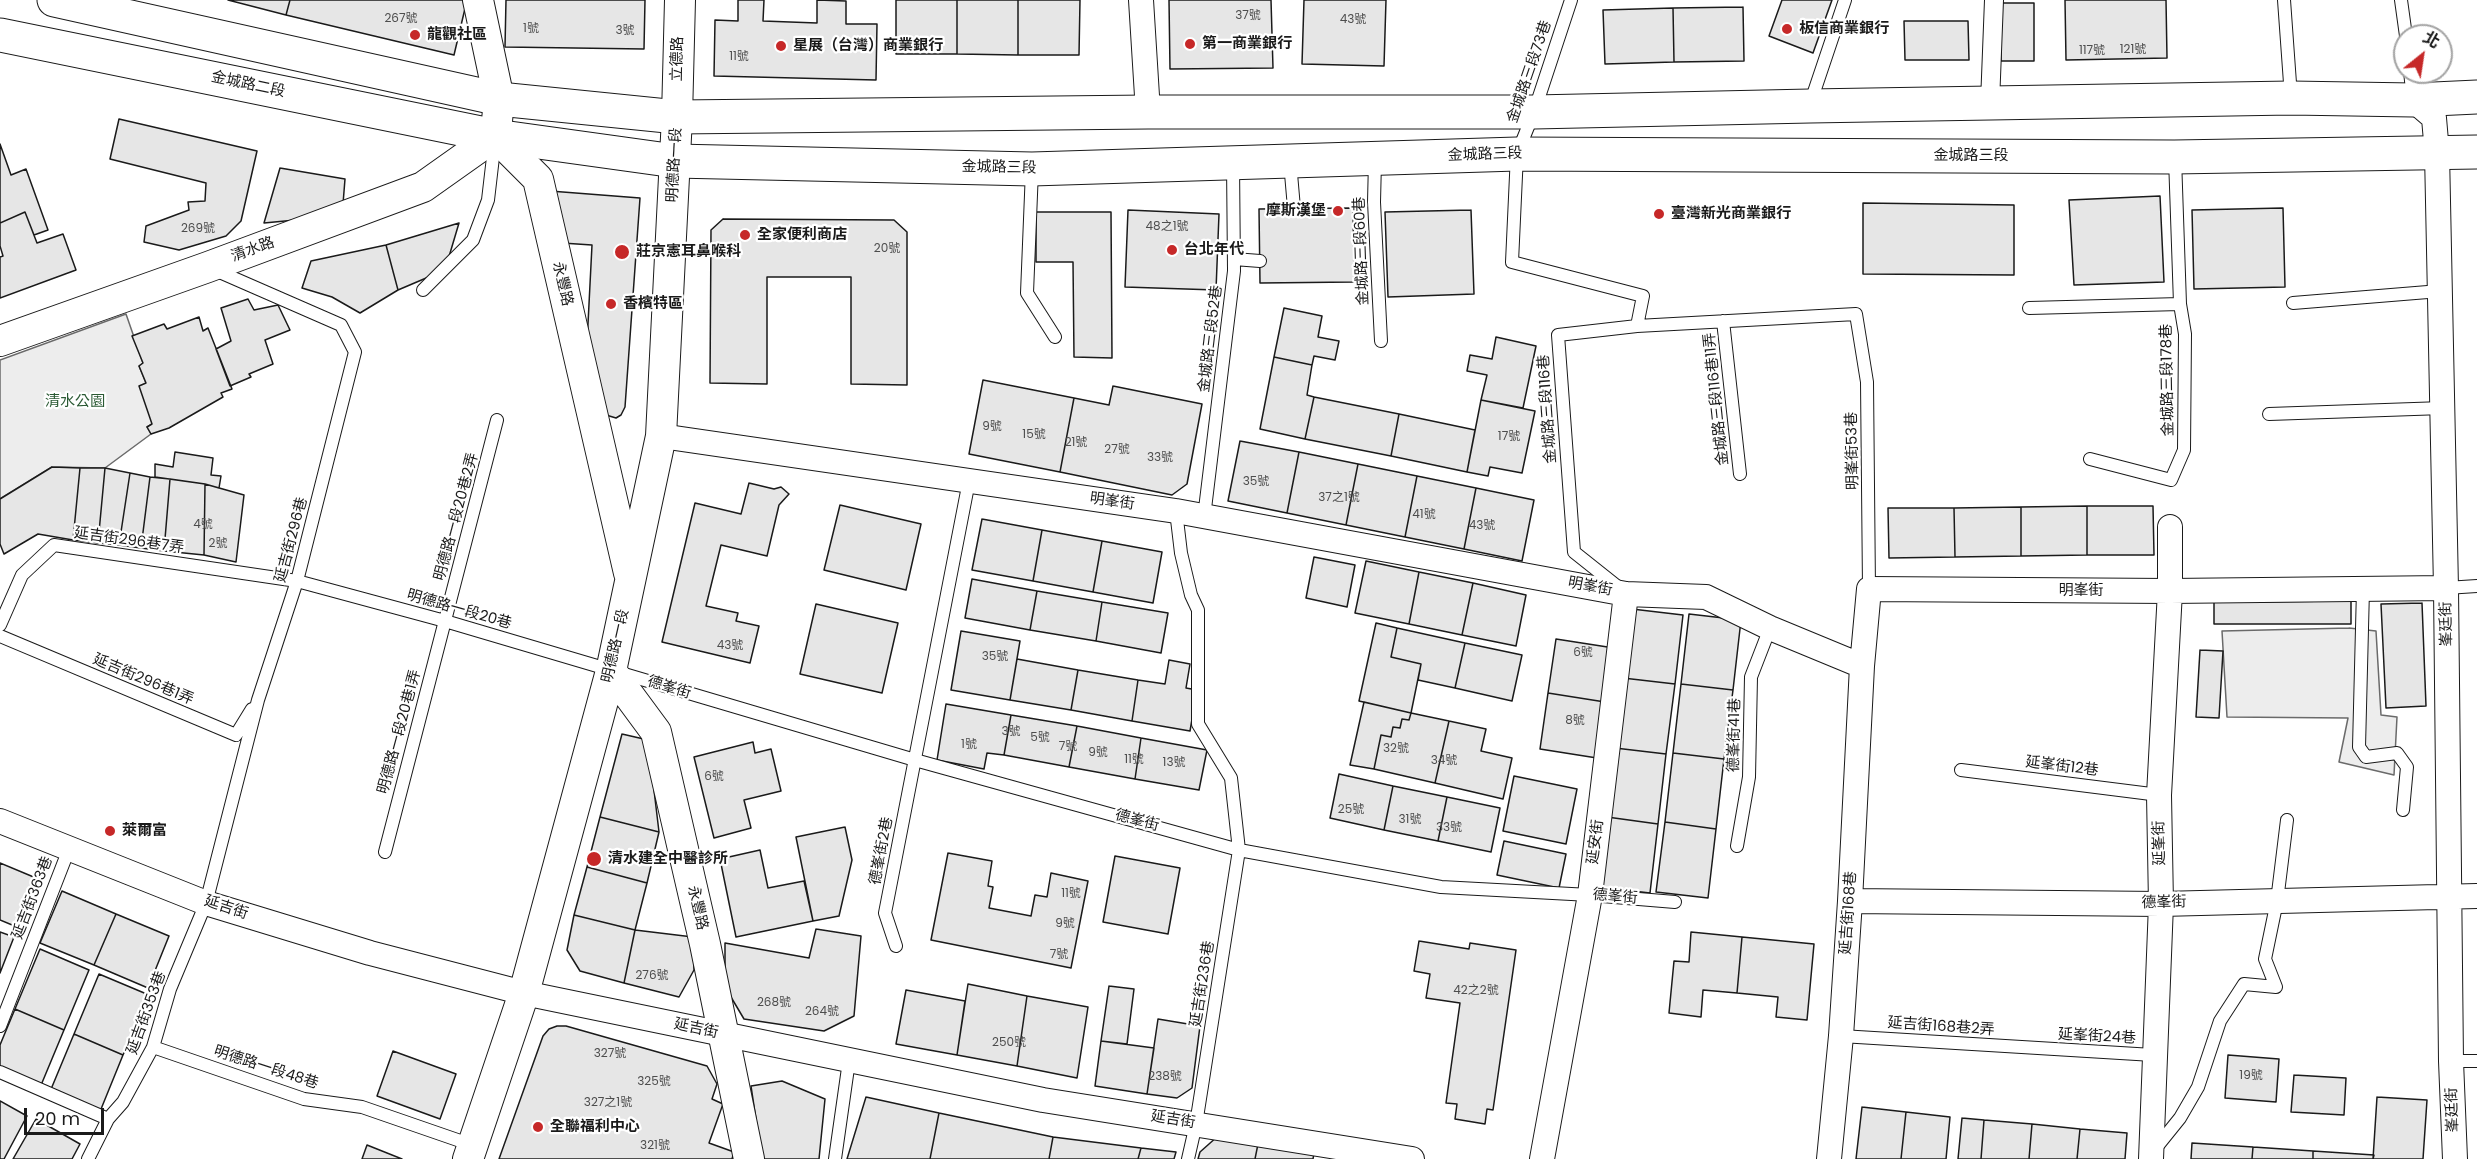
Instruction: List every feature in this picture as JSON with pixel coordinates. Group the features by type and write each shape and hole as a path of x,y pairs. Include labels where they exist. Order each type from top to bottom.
{"main road":[{"path":"54,0 499,99 677,117 1148,112 1534,112 1810,105 2291,98 2411,86 2477,96"},
{"name":"金城路二段","path":"0,34 495,136"},
{"name":"金城路三段","path":"495,136 675,161 1032,169 1517,154 2174,157 2477,152"}],"street":[{"path":"478,0 499,99 495,136"},
{"name":"立德路","path":"677,117 680,0"},
{"path":"1141,0 1148,112"},
{"path":"1990,103 1994,0"},
{"name":"峯廷街","path":"2411,86 2434,118 2437,153 2451,896 2451,1061 2455,1159"},
{"name":"明德路一段","path":"471,1152 524,993 611,671 661,436 677,117"},
{"name":"清水路","path":"0,341 423,187 495,136"},
{"name":"永豐路","path":"495,136 538,179 631,583"},
{"name":"明峯街","path":"661,436 1176,511 1311,534 1626,594 1706,597 1770,628 1862,666"},
{"name":"延峯街","path":"2151,1156 2153,1055 2161,904 2159,795 2170,591 2170,527"},
{"name":"明峯街","path":"1869,589 2170,591 2446,588"},
{"path":"1862,666 1869,589"},
{"name":"延安街","path":"1542,1159 1590,895 1626,594"},
{"name":"延吉街168巷","path":"1829,1159 1841,1035 1850,901 1862,666"},
{"name":"永豐路","path":"611,671 656,732 724,1035 749,1159"},
{"name":"延吉街","path":"0,821 206,903 370,953 524,993 1043,1100 1406,1158"},
{"name":"德峯街","path":"1850,901 2161,904 2477,896"}],"lane":[{"name":"金城路三段73巷","path":"1517,154 1534,112 1571,0"},
{"path":"1810,105 1845,0"},
{"path":"2284,0 2291,98"},
{"path":"2402,0 2405,24"},
{"path":"423,290 473,240 488,200 495,136"},
{"path":"1517,154 1512,262 1643,296 1637,326"},
{"name":"金城路三段178巷","path":"2090,459 2171,480 2184,450 2185,334 2180,304 2174,157"},
{"name":"金城路三段60巷","path":"1375,160 1374,202 1381,341"},
{"path":"1290,162 1294,208"},
{"name":"金城路三段52巷","path":"1204,517 1234,259 1233,163"},
{"path":"1032,169 1027,293 1055,337"},
{"path":"1234,259 1260,261"},
{"name":"延吉街296巷","path":"206,903 258,700 297,581 355,352 340,325 208,267"},
{"path":"2293,303 2440,291"},
{"path":"2029,308 2180,304"},
{"name":"金城路三段116巷11弄","path":"1637,326 1856,314"},
{"name":"明峯街53巷","path":"1856,314 1867,382 1869,589"},
{"name":"金城路三段116巷11弄","path":"1723,321 1740,474"},
{"name":"金城路三段116巷","path":"1626,594 1574,552 1558,335 1637,326"},
{"path":"2269,414 2443,408"},
{"name":"明德路一段20巷2弄","path":"445,621 497,420"},
{"name":"德峯街2巷","path":"896,946 885,913 969,481"},
{"name":"延吉街236巷","path":"1176,511 1181,553 1191,595 1198,610 1198,724 1231,778 1239,850 1196,1124 1188,1159"},
{"name":"延吉街296巷7弄","path":"0,625 22,575 54,545 297,581"},
{"name":"明德路一段20巷","path":"297,581 445,621 611,671"},
{"path":"2446,588 2477,586"},
{"path":"2363,589 2359,747 2366,757 2397,753 2407,766 2403,810"},
{"name":"明德路一段20巷1弄","path":"385,852 445,621"},
{"name":"德峯街41巷","path":"1737,846 1749,777 1751,676 1770,628"},
{"name":"延吉街296巷1弄","path":"0,636 236,735 258,700"},
{"name":"德峯街","path":"611,671 915,760 1239,850 1441,887 1675,902"},
{"name":"延峯街12巷","path":"1961,770 2159,795"},
{"path":"2151,1156 2180,1118 2198,1087 2220,1021 2244,984 2276,987 2265,959 2277,901 2287,820"},
{"name":"延吉街363巷","path":"0,1026 69,849"},
{"name":"延吉街353巷","path":"88,1159 108,1119 123,1102 153,1047 170,989 206,903"},
{"name":"延吉街168巷2弄","path":"1841,1035 2039,1048"},
{"name":"明德路一段48巷","path":"153,1047 304,1099 362,1107 471,1152"},
{"name":"延峯街24巷","path":"2039,1048 2153,1055"},
{"path":"835,1159 849,1061"},
{"path":"2451,1061 2477,1061"},
{"path":"0,1072 108,1119"}],"shaded area":[{"name":"清水公園","path":"126,314 143,363 139,366 146,383 152,424 147,427 151,434 105,468 52,467 0,499 0,360"},
{"path":"2349,628 2376,631 2381,715 2397,717 2394,775 2339,762 2348,718 2227,717 2222,631"}],"building":[{"path":"228,0 290,0 286,15"},
{"name":"龍觀社區","path":"290,0 467,0 454,55 286,15"},
{"path":"506,0 645,0 644,49 505,47"},
{"path":"738,0 764,0 763,21 817,23 817,0 846,1 846,24 877,24 876,80 714,76 715,20 738,21"},
{"path":"896,0 957,0 957,54 896,54"},
{"path":"957,0 1018,0 1018,55 957,54"},
{"path":"1018,0 1080,0 1079,55 1018,55"},
{"path":"1169,0 1271,0 1273,68 1170,69"},
{"path":"1304,0 1386,0 1384,66 1302,64"},
{"path":"1782,0 1832,0 1813,53 1769,36"},
{"path":"2065,0 2166,0 2167,58 2066,60"},
{"path":"2000,3 2034,3 2034,61 2001,61"},
{"path":"1743,7 1744,61 1674,62 1673,8"},
{"path":"1673,8 1674,62 1605,64 1603,10"},
{"path":"1904,21 1968,21 1969,60 1905,60"},
{"path":"119,119 257,151 241,221 226,236 179,250 144,242 146,226 189,210 188,202 205,201 206,183 110,159"},
{"path":"0,144 11,175 26,169 48,230 34,235 25,212 0,223"},
{"path":"280,168 345,179 343,204 306,219 264,223"},
{"name":"香檳特區","path":"550,191 640,198 625,407 621,415 616,418 606,415 586,363 592,245 562,243"},
{"path":"2160,196 2164,282 2074,285 2069,200"},
{"path":"1863,203 2014,205 2014,275 1863,274"},
{"path":"1353,208 1354,282 1260,283 1259,209"},
{"path":"2283,208 2285,287 2194,289 2192,210"},
{"name":"台北年代","path":"1128,210 1219,214 1216,290 1125,287"},
{"path":"1471,210 1474,294 1388,297 1385,212"},
{"path":"25,212 37,243 63,234 76,270 0,298 0,257 3,256 0,246 0,223"},
{"path":"1036,212 1111,212 1112,358 1074,357 1073,262 1036,262"},
{"path":"723,219 894,220 907,232 907,385 851,384 851,277 767,277 767,384 710,383 711,230"},
{"path":"459,223 445,270 398,290 386,245"},
{"path":"386,245 398,290 360,313 332,297 302,288 311,261"},
{"path":"248,299 254,310 278,305 290,330 265,340 273,364 249,374 251,377 230,386 216,349 231,341 221,308"},
{"path":"1284,308 1322,316 1318,337 1339,341 1335,360 1314,356 1312,365 1274,357"},
{"path":"199,317 203,331 208,328 232,389 221,393 223,397 169,428 151,434 147,427 152,424 139,386 146,383 139,366 143,363 132,336 164,324 167,329"},
{"path":"1496,337 1536,346 1523,408 1481,400 1487,375 1467,371 1470,355 1492,359"},
{"path":"1274,357 1312,365 1307,395 1314,397 1305,439 1260,429"},
{"path":"983,380 1074,398 1060,472 969,454"},
{"path":"1113,386 1202,404 1187,484 1172,495 1060,472 1074,398 1109,405"},
{"path":"1314,397 1399,414 1391,456 1305,439"},
{"path":"1481,400 1535,411 1522,473 1490,467 1488,476 1467,472"},
{"path":"1399,414 1475,430 1467,472 1391,456"},
{"path":"1240,441 1299,452 1287,513 1228,501"},
{"path":"175,452 213,458 211,475 221,476 219,488 155,477 155,464 173,467"},
{"path":"1299,452 1358,464 1346,525 1287,513"},
{"path":"1358,464 1417,476 1405,537 1346,525"},
{"path":"52,467 80,468 73,540 38,534 4,554 0,544 0,499"},
{"path":"80,468 105,468 98,543 73,540"},
{"path":"105,468 130,473 119,545 98,543"},
{"path":"130,473 150,477 141,548 119,545"},
{"path":"1417,476 1476,488 1464,549 1405,537"},
{"path":"150,477 170,479 164,551 141,548"},
{"path":"170,479 205,484 204,555 164,551"},
{"path":"749,483 774,489 781,487 789,494 779,505 767,556 721,545 706,606 738,613 736,621 759,626 750,663 662,642 695,503 741,514"},
{"path":"205,484 244,495 236,562 204,555"},
{"path":"1476,488 1534,500 1522,561 1464,549"},
{"path":"840,505 921,524 906,590 824,570"},
{"path":"2087,506 2153,506 2154,555 2087,555"},
{"path":"2087,506 2087,555 2021,556 2021,507"},
{"path":"2021,507 2021,556 1955,557 1954,508"},
{"path":"1888,508 1954,508 1955,557 1889,558"},
{"path":"982,519 1042,530 1033,581 972,570"},
{"path":"1042,530 1102,541 1093,592 1033,581"},
{"path":"1102,541 1162,552 1153,603 1093,592"},
{"path":"1314,557 1355,565 1347,607 1306,598"},
{"path":"1366,561 1419,572 1409,624 1355,613"},
{"path":"1419,572 1473,583 1462,635 1409,624"},
{"path":"972,579 1037,591 1030,630 965,618"},
{"path":"1473,583 1526,595 1516,646 1462,635"},
{"path":"1037,591 1102,602 1096,641 1030,630"},
{"path":"2351,601 2351,624 2214,624 2214,602"},
{"path":"1102,602 1168,613 1161,653 1096,641"},
{"path":"2422,603 2426,706 2386,708 2381,604"},
{"path":"816,604 898,623 882,693 800,674"},
{"path":"1632,609 1683,615 1675,684 1623,678"},
{"path":"1689,614 1741,620 1733,690 1681,684"},
{"path":"1376,623 1397,628 1391,657 1421,664 1411,713 1359,701"},
{"path":"1397,628 1465,643 1455,688 1418,680 1421,664 1391,657"},
{"path":"961,631 1020,641 1010,700 951,690"},
{"path":"1556,639 1614,648 1605,702 1548,693"},
{"path":"1465,643 1522,655 1512,701 1455,688"},
{"path":"2200,650 2223,651 2219,718 2196,717"},
{"path":"1017,659 1078,670 1071,710 1010,700"},
{"path":"1169,660 1190,664 1186,688 1197,690 1190,731 1132,721 1138,680 1165,684"},
{"path":"1078,670 1138,680 1132,721 1071,710"},
{"path":"1623,678 1675,684 1666,754 1615,748"},
{"path":"1681,684 1733,690 1724,759 1673,753"},
{"path":"1548,693 1605,702 1597,758 1540,749"},
{"path":"1364,702 1411,713 1409,720 1402,719 1400,728 1393,727 1391,737 1381,735 1374,769 1350,765"},
{"path":"946,704 1011,715 1004,755 987,753 984,769 937,760"},
{"path":"1411,713 1449,721 1435,783 1374,769 1381,735 1391,737 1393,727 1400,728 1402,719 1409,720"},
{"path":"1011,715 1077,726 1069,767 1004,755"},
{"path":"1449,721 1486,729 1481,751 1512,758 1503,799 1435,783"},
{"path":"1077,726 1141,738 1135,779 1069,767"},
{"path":"622,734 648,740 659,832 600,817"},
{"path":"1141,738 1207,750 1199,790 1135,779"},
{"path":"753,742 755,753 771,749 781,791 744,800 751,828 714,838 694,757"},
{"path":"1615,748 1666,754 1658,824 1607,817"},
{"path":"1673,753 1724,759 1716,829 1665,822"},
{"path":"1339,774 1393,786 1384,830 1330,818"},
{"path":"1514,776 1577,789 1566,844 1503,831"},
{"path":"1393,786 1447,797 1438,841 1384,830"},
{"path":"1447,797 1500,808 1491,852 1438,841"},
{"path":"600,817 659,832 647,883 587,867"},
{"path":"1607,817 1658,824 1650,893 1599,887"},
{"path":"1665,822 1716,829 1708,898 1656,892"},
{"path":"845,827 852,860 839,916 813,921 796,837"},
{"path":"1504,841 1566,854 1559,888 1497,875"},
{"path":"760,850 768,888 804,881 813,921 736,937 720,859"},
{"path":"948,853 992,861 988,886 993,887 989,908 1031,916 1035,895 1047,897 1051,873 1088,881 1071,968 931,940"},
{"path":"1115,856 1180,868 1168,934 1103,922"},
{"path":"0,863 36,878 17,927 0,920"},
{"path":"587,867 647,883 635,930 574,915"},
{"path":"62,891 116,914 94,965 40,943"},
{"path":"116,914 169,936 148,988 94,965"},
{"path":"574,915 635,930 624,983 580,971 567,950"},
{"path":"816,929 861,936 854,1016 824,1031 744,1019 725,987 725,943 809,958"},
{"path":"635,930 693,937 694,970 679,997 624,983"},
{"path":"0,932 14,937 0,973"},
{"path":"1691,932 1742,937 1737,993 1703,990 1701,1017 1669,1013 1674,961 1689,962"},
{"path":"1742,937 1814,944 1807,1020 1776,1017 1778,997 1737,993"},
{"path":"1419,941 1469,949 1470,943 1516,950 1493,1110 1487,1109 1485,1124 1455,1119 1457,1104 1446,1103 1460,1003 1426,998 1430,974 1414,971"},
{"path":"40,949 89,970 64,1030 15,1009"},
{"path":"99,974 149,995 123,1055 74,1034"},
{"path":"968,984 1027,996 1017,1066 957,1055"},
{"path":"1109,986 1134,989 1127,1044 1101,1041"},
{"path":"906,990 965,1001 957,1055 896,1044"},
{"path":"1027,996 1088,1007 1077,1078 1017,1066"},
{"path":"15,1009 64,1030 39,1090 0,1073 0,1045"},
{"path":"1158,1019 1200,1026 1192,1088 1177,1098 1147,1094"},
{"path":"566,1026 707,1066 717,1084 712,1099 723,1104 709,1143 734,1152 732,1159 499,1159 543,1036 549,1029"},
{"path":"74,1034 123,1055 99,1114 49,1094"},
{"path":"1101,1041 1154,1048 1147,1094 1095,1086"},
{"path":"393,1051 456,1074 440,1119 377,1096"},
{"path":"2228,1055 2279,1059 2276,1102 2225,1098"},
{"path":"2294,1075 2346,1078 2344,1115 2291,1112"},
{"path":"782,1081 825,1099 819,1159 762,1159 751,1086"},
{"path":"866,1097 939,1113 930,1159 847,1159"},
{"path":"2377,1097 2427,1100 2423,1159 2373,1159"},
{"path":"0,1101 27,1116 4,1159 0,1159"},
{"path":"1862,1107 1906,1112 1901,1159 1856,1159"},
{"path":"1906,1112 1950,1117 1946,1159 1901,1159"},
{"path":"939,1113 1053,1137 1049,1159 930,1159"},
{"path":"1962,1118 1984,1120 1981,1159 1958,1159"},
{"path":"36,1119 80,1144 72,1159 13,1159"},
{"path":"1984,1120 2032,1124 2029,1159 1981,1159"},
{"path":"2032,1124 2080,1129 2077,1159 2029,1159"},
{"path":"2080,1129 2127,1133 2125,1159 2077,1159"},
{"path":"1218,1136 1258,1144 1255,1159 1198,1159 1200,1152"},
{"path":"1053,1137 1141,1148 1138,1159 1049,1159"},
{"path":"2192,1143 2253,1147 2252,1159 2191,1159"},
{"path":"1258,1144 1314,1153 1313,1159 1255,1159"},
{"path":"367,1145 402,1159 362,1159"},
{"path":"2253,1147 2313,1151 2313,1159 2252,1159"},
{"path":"1141,1148 1176,1152 1174,1159 1138,1159"},
{"path":"2313,1151 2374,1155 2373,1159 2313,1159"}],"place":[{"name":"板信商業銀行","path":"1787,29"},
{"name":"龍觀社區","path":"415,35"},
{"name":"第一商業銀行","path":"1190,44"},
{"name":"星展（台灣）商業銀行","path":"781,46"},
{"name":"摩斯漢堡","path":"1338,211"},
{"name":"臺灣新光商業銀行","path":"1659,214"},
{"name":"全家便利商店","path":"745,235"},
{"name":"台北年代","path":"1172,250"},
{"name":"莊京憲耳鼻喉科","path":"622,252"},
{"name":"香檳特區","path":"611,304"},
{"name":"萊爾富","path":"110,831"},
{"name":"清水建全中醫診所","path":"594,859"},
{"name":"全聯福利中心","path":"538,1127"}]}
